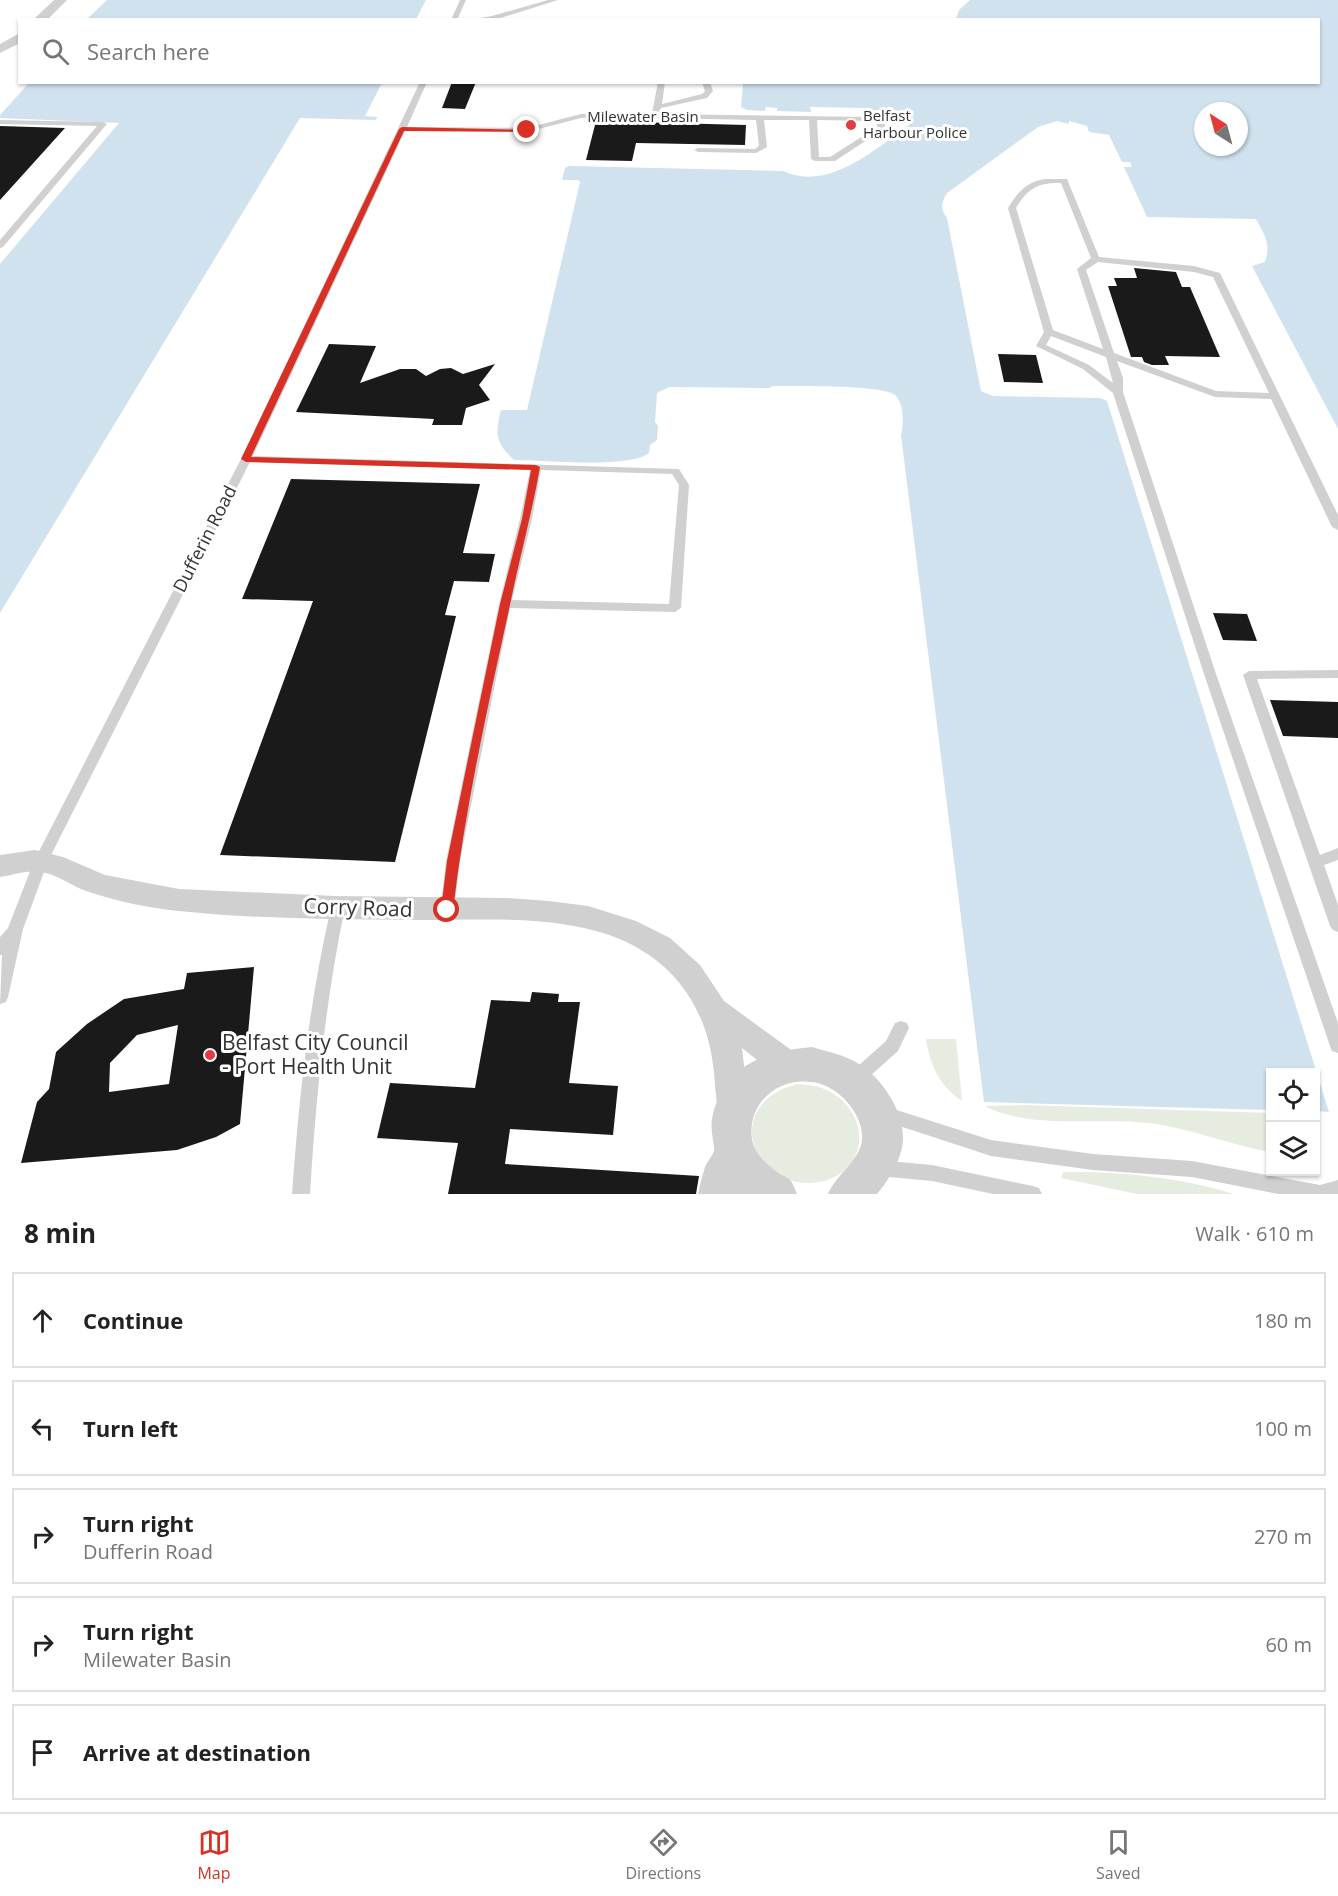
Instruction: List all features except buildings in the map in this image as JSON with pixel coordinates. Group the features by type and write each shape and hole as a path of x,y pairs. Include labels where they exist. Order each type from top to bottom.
{"street":[{"path":"41,18 61,0"},
{"path":"0,49 18,38"},
{"path":"0,866 41,861"},
{"name":"Corry Road","path":"41,861 94,883 184,901 338,908 567,912 615,924 654,944 673,958 690,973 715,1011 728,1055 734,1109"},
{"name":"Corry Road","path":"715,1011 787,1065"},
{"path":"776,1194 765,1189 748,1174 736,1156 730,1132 734,1109 745,1089 764,1074 787,1065 821,1066 853,1081 867,1095 877,1112 882,1130 882,1149 862,1181"},
{"path":"719,1194 724,1169 736,1156"}],"lane":[{"path":"455,18 463,0"},
{"path":"492,18 555,0"},
{"name":"Dufferin Road","path":"15,929 41,861 246,459 423,84"},
{"path":"656,116 662,84"},
{"path":"657,107 704,96 709,91 707,84"},
{"name":"Milewater Basin","path":"402,129 527,130 581,116 870,119 881,121 881,128 832,159 815,159 813,119"},
{"path":"698,150 756,151 764,147 760,118"},
{"path":"0,122 103,124 0,245"},
{"path":"1096,259 1064,181 1041,180 1022,190 1012,208 1049,332 1041,346 1086,367 1118,392"},
{"path":"1338,527 1217,275 1194,269 1096,259 1081,269 1118,378 1118,392 1210,674 1338,1046"},
{"path":"1049,332 1215,394 1275,396"},
{"path":"246,459 675,471 684,485 675,608 505,604"},
{"path":"447,910 453,861 505,604 536,467"},
{"path":"1338,674 1249,675 1338,926"},
{"path":"1316,862 1338,854"},
{"path":"301,1194 308,1092 338,908"},
{"path":"0,949 15,929"},
{"path":"0,997 15,929"},
{"path":"853,1081 892,1046 901,1028"},
{"path":"877,1112 991,1148 1093,1162 1192,1169 1320,1194 1338,1188"},
{"path":"862,1181 932,1173 1033,1194"}],"shaded area":[{"path":"926,1039 956,1039 962,1101 948,1089 937,1074 930,1058"},
{"path":"798,1084 818,1087 834,1094 850,1109 858,1128 858,1150 853,1160 841,1173 824,1181 811,1183 789,1180 771,1170 759,1156 753,1140 753,1123 760,1106 775,1093"},
{"path":"1024,1105 1266,1113 1266,1151 1164,1125 1023,1118 985,1106"},
{"path":"1063,1172 1150,1176 1193,1183 1234,1194 1137,1194 1061,1178"}],"water":[{"path":"107,0 426,0 417,18 88,18"},
{"path":"970,0 1338,0 1338,429 1252,266 1265,262 1267,250 1264,235 1256,219 1147,217 1124,167 1132,167 1130,162 1122,162 1109,135 1089,132 1087,126 1069,121 1069,124 1057,121 1038,127 947,193 943,200 943,212 947,218 981,391 993,396 1100,398 1107,401 1315,1068 1266,1068 1266,1110 984,1102 901,435 903,425 900,403 895,395 873,389 773,386 769,388 669,387 657,393 655,422 658,426 657,440 650,445 649,453 639,458 605,462 514,460 500,443 498,425 501,410 527,410 580,182 562,180 565,168 569,166 783,171 800,176 817,176 850,165 909,125 909,121 891,111 865,108 810,107 811,112 777,111 777,108 766,107 765,111 747,110 741,107 743,84 1320,84 1320,18 956,18 959,10"},
{"path":"28,84 381,84 365,116 378,117 375,120 300,118 0,613 0,264 119,123 0,118 0,115"},
{"path":"1320,1083 1329,1112 1320,1111"}],"place":[{"name":"Belfast Harbour Police","path":"851,125"},
{"name":"Belfast City Council - Port Health Unit","path":"210,1055"}],"route":[{"path":"447,910 453,861 505,604 516,564 536,467 246,459 402,129 527,130"}]}
